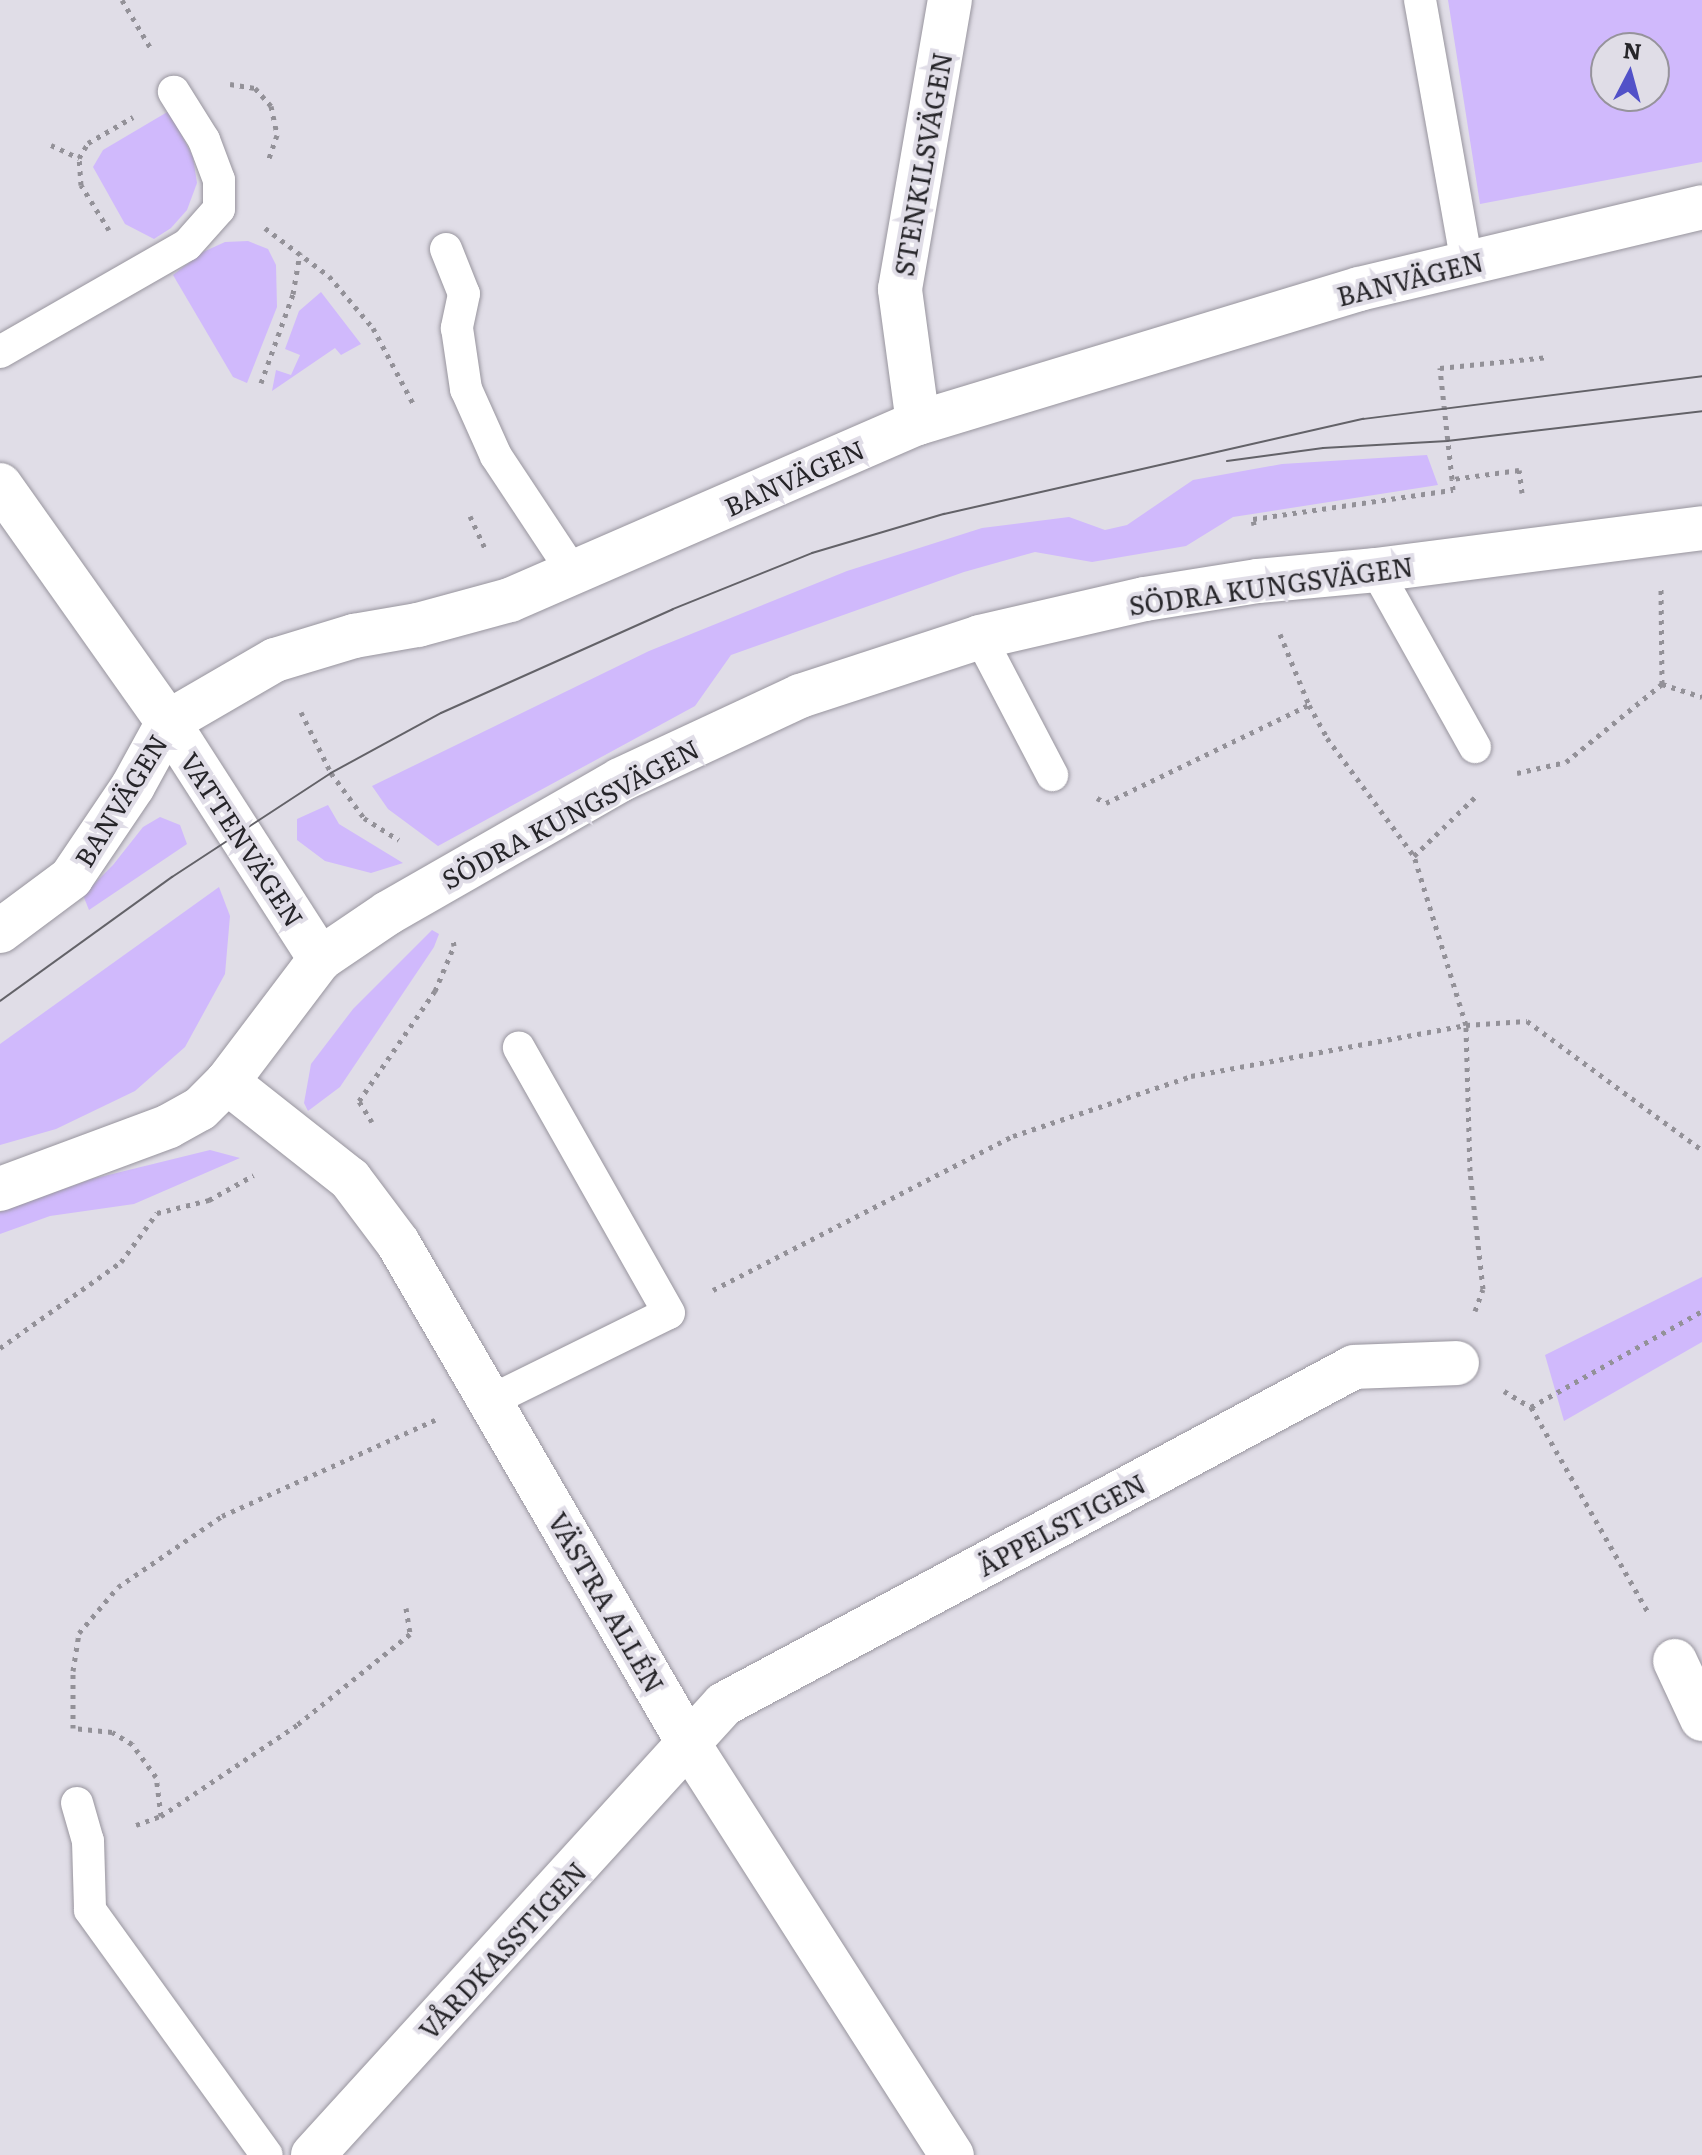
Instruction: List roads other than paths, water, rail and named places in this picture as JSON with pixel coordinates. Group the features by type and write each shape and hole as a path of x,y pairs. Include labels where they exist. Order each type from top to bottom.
{"street":[{"name":"STENKILSVÄGEN","path":"918,423 900,289 950,0"},
{"name":"BANVÄGEN","path":"0,931 71,878 133,786 168,722 275,660 354,636 418,625 510,600 918,423 1359,289 1702,207"},
{"name":"VATTENVÄGEN","path":"0,485 168,722 320,959"},
{"name":"SÖDRA KUNGSVÄGEN","path":"0,1189 169,1126 200,1109 227,1082 320,959 388,913 620,780 800,696 980,637 1145,599 1258,581 1376,570 1681,532"},
{"name":"VÄSTRA ALLÉN","path":"227,1082 350,1179 398,1243 690,1746 952,2155"},
{"name":"ÄPPELSTIGEN","path":"690,1746 724,1704 1354,1367 1457,1363"},
{"path":"1675,1661 1702,1719"},
{"name":"VÅRDKASSTIGEN","path":"313,2155 690,1746"}],"lane":[{"path":"1420,0 1467,263"},
{"path":"0,352 187,245 219,209 219,180 204,140 174,92"},
{"path":"446,249 464,294 457,328 466,389 496,456 574,574"},
{"path":"1376,570 1475,747"},
{"path":"980,637 1052,775"},
{"path":"488,1398 669,1313 519,1048"},
{"path":"77,1803 88,1841 90,1910 267,2155"}],"tram line":[{"path":"0,1001 172,877 331,773 441,713 673,609 812,553 944,514 1363,419 1702,376"},
{"path":"1227,461 1323,448 1448,441 1702,411"}]}
